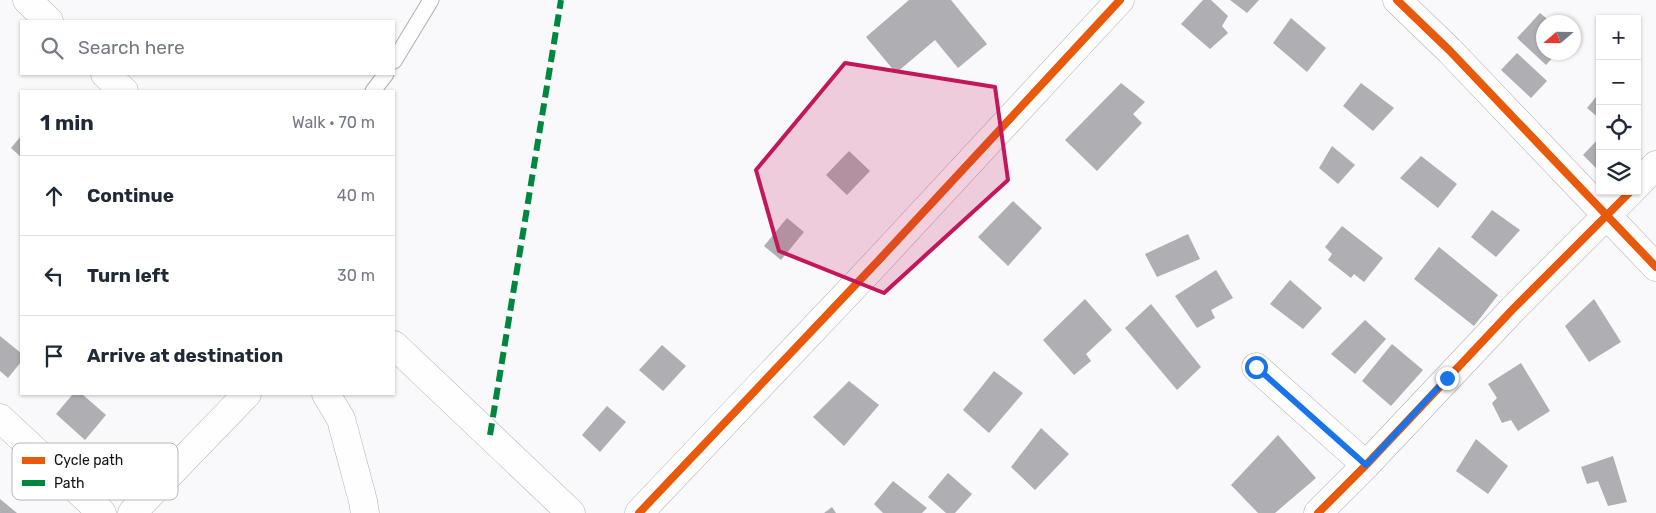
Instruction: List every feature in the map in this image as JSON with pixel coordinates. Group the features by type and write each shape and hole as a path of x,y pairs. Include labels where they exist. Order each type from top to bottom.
{"street":[{"path":"27,0 48,20"},
{"path":"638,513 878,261 1120,0"},
{"path":"1397,0 1449,50 1656,267"},
{"path":"106,75 123,90"},
{"path":"1641,181 1656,165"},
{"path":"1318,513 1366,465 1513,309 1627,195"},
{"path":"395,346 570,513"},
{"path":"1256,367 1366,465"},
{"path":"178,465 246,395"},
{"path":"327,395 340,419 363,501 364,513"},
{"path":"0,418 27,443"},
{"path":"88,500 102,513"},
{"path":"132,513 145,500"}],"lane":[{"path":"395,59 431,0"},
{"path":"374,90 385,75"}],"highlighted area":[{"path":"845,63 995,87 1008,180 884,293 779,251 756,170"}],"building":[{"path":"909,0 951,0 987,44 958,68 935,40 896,73 866,37"},
{"path":"1203,0 1211,0 1228,16 1222,26 1228,33 1210,49 1181,24"},
{"path":"1230,0 1259,0 1247,13"},
{"path":"1536,17 1536,56 1517,38"},
{"path":"1291,18 1326,48 1307,72 1273,43"},
{"path":"1517,53 1547,81 1531,98 1501,70"},
{"path":"1541,60 1551,60 1546,65"},
{"path":"1121,83 1145,102 1133,114 1142,123 1097,171 1065,140"},
{"path":"1361,83 1394,108 1373,131 1343,106"},
{"path":"1596,97 1596,116 1587,108"},
{"path":"20,137 20,156 11,148"},
{"path":"1596,141 1596,168 1583,155"},
{"path":"1332,146 1355,165 1338,184 1319,168"},
{"path":"849,151 870,171 847,195 826,175"},
{"path":"1421,156 1457,184 1438,208 1400,178"},
{"path":"1013,201 1042,228 1008,266 978,237"},
{"path":"1492,210 1520,230 1496,257 1471,237"},
{"path":"787,218 804,232 781,260 764,246"},
{"path":"1342,226 1383,258 1364,282 1354,274 1351,278 1328,260 1332,254 1325,247"},
{"path":"1188,234 1200,259 1157,277 1145,254"},
{"path":"1439,247 1498,295 1474,326 1414,279"},
{"path":"1216,270 1233,298 1211,310 1215,318 1197,328 1175,296"},
{"path":"1290,280 1322,308 1303,329 1270,304"},
{"path":"1085,299 1112,330 1086,354 1091,361 1074,375 1043,340"},
{"path":"1594,299 1621,342 1589,362 1565,326"},
{"path":"1151,304 1201,367 1177,390 1125,328"},
{"path":"1365,320 1386,339 1355,374 1331,354"},
{"path":"0,336 20,352 20,363 8,378 0,371"},
{"path":"1392,344 1423,370 1391,406 1362,381"},
{"path":"662,345 686,366 663,391 639,370"},
{"path":"1521,363 1550,411 1518,431 1511,420 1502,423 1492,403 1497,398 1488,384"},
{"path":"994,371 1023,393 989,433 963,410"},
{"path":"849,381 879,405 844,446 813,417"},
{"path":"72,395 83,395 106,415 85,440 56,414"},
{"path":"607,406 626,422 600,452 582,435"},
{"path":"1041,428 1069,454 1035,490 1011,467"},
{"path":"1278,435 1316,478 1275,513 1258,513 1231,485"},
{"path":"1476,439 1508,466 1488,494 1456,471"},
{"path":"1613,456 1627,502 1608,506 1598,481 1587,484 1581,467"},
{"path":"948,473 972,494 955,513 946,513 928,497"},
{"path":"893,481 927,508 922,513 883,513 874,504"},
{"path":"0,499 17,513 0,513"},
{"path":"832,507 836,513 824,513"}],"marked path":[{"path":"490,435 561,0"}],"cycle path":[{"path":"639,513 878,261 1120,0"},
{"path":"1397,0 1449,50 1656,267"},
{"path":"1318,513 1366,465 1513,309 1627,195"}],"route":[{"path":"1256,367 1366,465 1447,378"}]}
